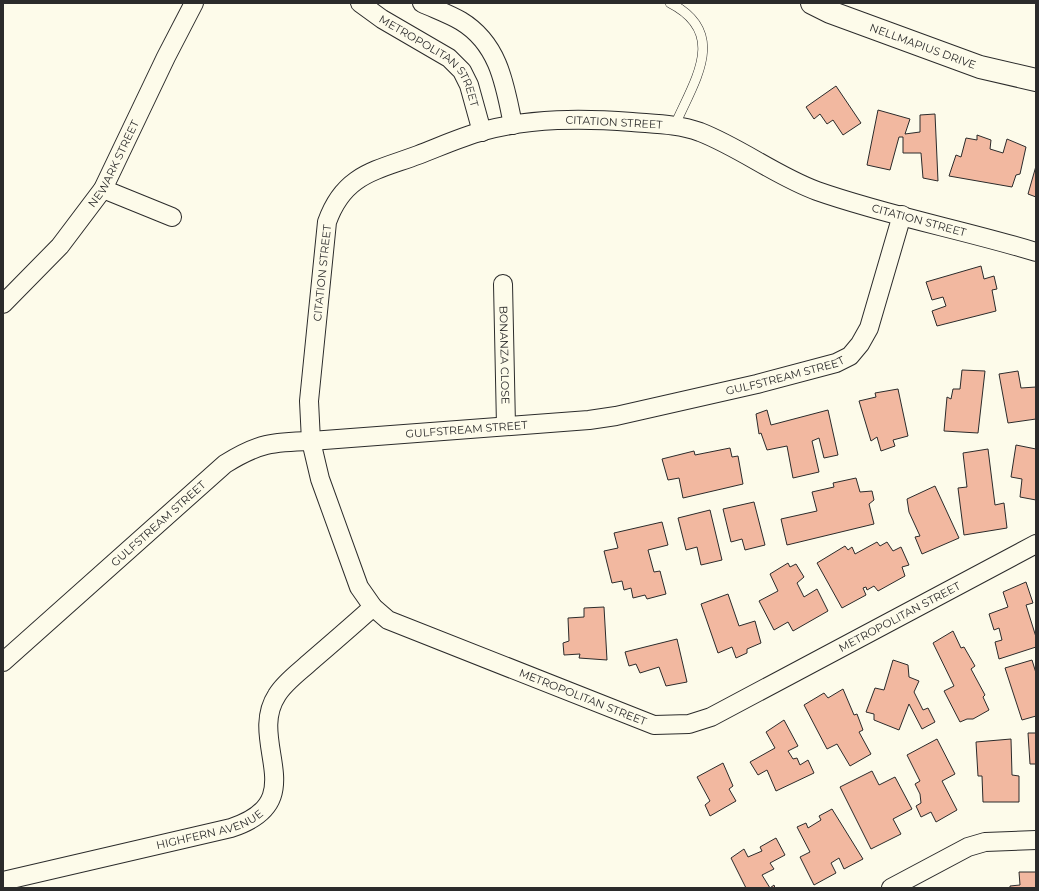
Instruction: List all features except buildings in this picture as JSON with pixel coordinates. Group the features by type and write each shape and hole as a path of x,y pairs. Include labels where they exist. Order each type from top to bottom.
{"main road":[{"name":"NELLMAPIUS DRIVE","path":"812,3 830,12 980,67 1036,80"}],"street":[{"name":"NEWARK STREET","path":"3,304 60,246 103,189 166,57 194,3"},
{"name":"METROPOLITAN STREET","path":"360,3 382,19 449,58 462,72 469,85 482,132"},
{"path":"422,3 461,21 477,33 489,47 498,63 505,84 513,125"},
{"name":"CITATION STREET","path":"311,441 309,401 323,244 327,222 333,206 346,187 360,176 482,132 513,125 559,120 590,119 675,125 724,142 816,190 1036,252"},
{"path":"103,189 172,217"},
{"name":"GULFSTREAM STREET","path":"3,662 225,464 243,453 262,445 284,442 589,420 616,416 757,384 836,363 850,356 860,344 869,328 902,215"},
{"name":"BONANZA CLOSE","path":"503,284 506,426"},
{"name":"METROPOLITAN STREET","path":"311,441 320,480 360,587 373,607 388,620 654,725 670,726 689,724 711,717 1036,544"},
{"name":"HIGHFERN AVENUE","path":"3,881 232,828 248,823 262,813 272,796 275,775 268,731 268,714 277,694 373,607"},
{"path":"891,888 968,847 984,842 1036,840"}],"lane":[{"path":"670,3 694,19 702,34 703,55 697,77 675,125"}]}
